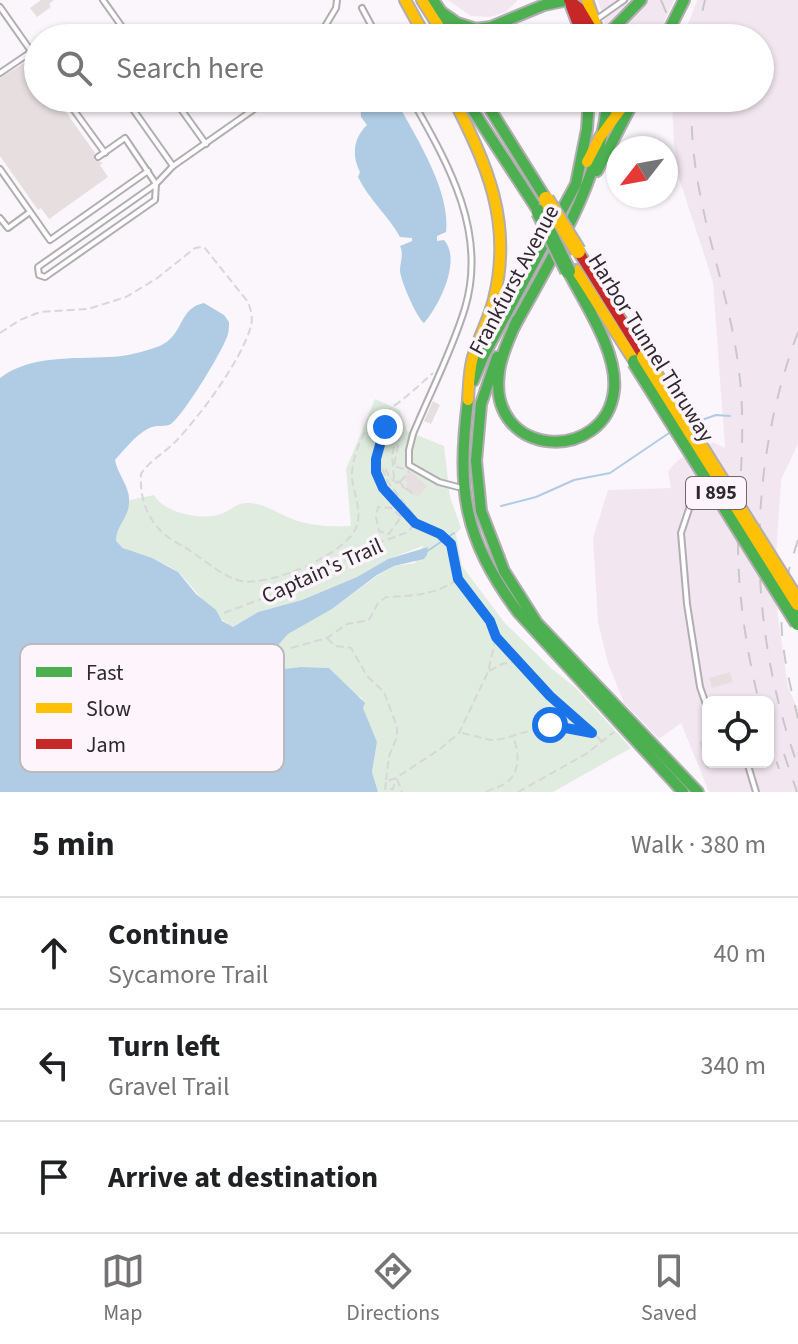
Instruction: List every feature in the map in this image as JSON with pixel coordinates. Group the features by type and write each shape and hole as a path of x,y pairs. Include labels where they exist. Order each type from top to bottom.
{"main road":[{"path":"518,14 529,0"},
{"path":"497,24 518,14 569,0"},
{"path":"569,0 578,24"},
{"path":"569,0 582,10 588,24"},
{"path":"587,0 596,24"},
{"path":"619,24 641,0"},
{"path":"672,24 684,0"},
{"path":"423,4 460,24"},
{"path":"423,4 425,24"},
{"path":"423,4 437,24"},
{"path":"423,4 444,24"},
{"path":"460,112 490,174 501,222 496,292 472,360 468,400"},
{"name":"Harbor Tunnel Thruway","path":"475,112 543,206"},
{"name":"Harbor Tunnel Thruway","path":"491,112 572,262 798,603"},
{"name":"Frankfurst Avenue","path":"588,112 582,186 483,357 468,400 461,436 461,487 473,538 497,587 530,629 683,792"},
{"name":"Frankfurst Avenue","path":"606,112 604,131 582,186 488,381 476,437 481,511 504,571 537,623 698,792"},
{"path":"604,131 620,112"},
{"path":"582,186 624,112"},
{"path":"517,320 498,370 498,392 507,419 523,436 539,442 563,444 586,435 611,407 615,372 572,262 543,206"},
{"name":"Harbor Tunnel Thruway","path":"639,360 798,623"},
{"path":"476,461 472,478 461,487 469,492 481,534 492,558 504,571"}],"lane":[{"path":"103,0 120,24"},
{"path":"326,24 337,0"},
{"path":"595,20 624,0"},
{"path":"0,7 24,42"},
{"path":"362,8 371,24"},
{"path":"0,73 24,57"},
{"path":"75,112 105,153"},
{"path":"135,112 173,166"},
{"path":"183,112 206,144"},
{"path":"98,157 125,138 156,184 155,200 45,277 39,275 38,267 156,184 173,166 251,112"},
{"path":"418,112 456,182 470,236 471,263 466,305 413,434 409,465 439,482 461,487"},
{"path":"0,169 50,240 148,171"},
{"path":"0,218 8,228 30,212"},
{"path":"691,503 681,533 687,604 703,696"},
{"path":"749,768 756,792"}],"path":[{"path":"0,333 40,312 88,309 116,301 156,279 195,248 208,250 228,280 248,302 251,327 210,399 174,443 144,469 140,481 147,510 160,532 231,578 247,582 278,577 331,553 350,539 358,523 352,477 356,456 370,423 441,367"},
{"path":"390,409 376,459 376,472 383,488 415,523 440,534 451,544 458,579 490,621 496,637 550,696 604,742"},
{"path":"400,483 408,473 394,466 399,440 396,439 392,468 394,478 411,495 382,468 388,482 422,526"},
{"path":"401,517 391,508 378,507 376,517 379,531 389,534 407,513"},
{"name":"Captain's Trail","path":"224,613 309,581 375,543 399,537 415,523"},
{"path":"291,648 327,638 347,624 369,620 378,603 386,597 400,598 433,592 458,579"},
{"path":"386,781 396,778 459,733 488,672 496,637"},
{"path":"327,638 335,646 351,648 367,676 387,698 398,732 387,766 385,789 391,791 396,778"},
{"path":"488,672 502,664 517,661"},
{"path":"459,733 491,740 550,725 592,733"},
{"path":"518,792 604,742 621,726"},
{"path":"486,792 506,783 511,777 518,757 512,736"},
{"path":"396,778 402,792"}],"shaded area":[{"path":"448,0 518,0 506,12 490,17 471,16"},
{"path":"598,0 674,0 663,24 605,24"},
{"path":"697,0 798,0 798,444 781,480 774,587 788,688 798,709 798,792 709,792 681,723 659,739 624,703 608,663 598,622 593,538 608,490 671,488 668,471 678,460 713,442 725,448 713,282 679,178 678,136 674,136 673,112 774,112 774,24 688,24"},
{"path":"375,399 400,410 407,431 444,446 450,497 461,528 456,534 462,566 504,622 576,688 631,748 553,792 378,792 372,772 377,742 362,708 362,698 355,695 329,668 284,669 284,644 279,644 288,634 332,609 377,576 394,566 415,563 423,546 302,600 258,612 233,627 211,609 179,573 116,542 130,500 154,495 166,507 194,516 213,516 249,503 304,523 351,526 346,469"}],"water":[{"path":"361,112 403,112 430,163 443,198 446,232 437,236 437,241 444,240 449,249 450,271 442,295 424,323 410,299 400,271 400,246 412,241 412,238 400,237 358,177 360,172 355,147 367,125"},
{"path":"204,303 224,315 229,322 228,334 202,382 177,418 169,425 142,432 115,460 129,498 116,541 123,548 152,558 178,572 196,594 216,610 222,621 233,627 258,612 302,600 357,577 388,559 428,547 427,555 424,559 394,566 377,575 332,609 288,634 279,644 20,644 20,772 284,772 284,669 329,668 365,703 363,708 377,742 372,772 378,792 0,792 0,378 38,362 120,356 162,345 195,306"}],"building":[{"path":"41,0 54,0 49,4 51,7 37,17 30,8"},
{"path":"24,63 24,112 66,112 95,153 94,160 103,163 100,165 108,177 49,219 41,208 38,210 0,156 0,78"},
{"path":"433,401 440,405 431,424 424,421"},
{"path":"410,471 427,486 418,497 405,486 408,483 403,479"},
{"path":"730,672 733,682 712,688 709,678"}],"waterway":[{"path":"693,423 716,415 730,416"},
{"path":"501,506 536,497 574,480 610,473 672,431"},
{"path":"426,552 454,533"}],"railway":[{"path":"661,0 671,24"},
{"path":"699,24 705,0"},
{"path":"692,112 692,135 702,206 728,308 740,380 739,570 744,627 758,696"},
{"path":"798,332 781,385 769,439 759,549 769,659 781,713 798,766"},
{"path":"798,540 784,590 781,621 798,719"},
{"path":"774,754 779,769"},
{"path":"784,754 797,792"}],"traffic: fast":[{"path":"433,0 449,24"},
{"path":"498,24 544,5 568,0"},
{"path":"618,24 641,0"},
{"path":"672,24 684,0"},
{"path":"440,11 460,24"},
{"path":"474,112 539,212"},
{"path":"492,112 546,199"},
{"path":"473,381 576,184 588,112"},
{"path":"514,327 573,217 596,159 606,112"},
{"path":"597,171 628,112"},
{"path":"539,212 568,271"},
{"path":"517,320 499,372 500,401 511,422 528,435 549,441 571,440 591,431 606,414 614,390 614,375 606,344 568,271"},
{"path":"497,357 481,404 476,461 481,511 504,571 537,623 698,792"},
{"path":"635,362 798,623"},
{"path":"468,400 464,487 468,512 485,560 518,612 683,792"}],"traffic: slow":[{"path":"405,0 418,24"},
{"path":"422,0 437,24"},
{"path":"587,0 596,24"},
{"path":"460,112 486,171 498,219 500,245 494,299 473,357 468,400"},
{"path":"587,162 619,112"},
{"path":"546,199 578,251"},
{"path":"576,270 635,362"},
{"path":"644,357 798,603"}],"traffic: jam":[{"path":"569,0 579,8 589,24"},
{"path":"571,6 578,24"},
{"path":"578,251 644,357"}],"route":[{"path":"385,427 376,459 376,472 383,488 415,523 440,534 451,544 458,579 490,621 496,637 550,696 592,733 550,725"}]}
